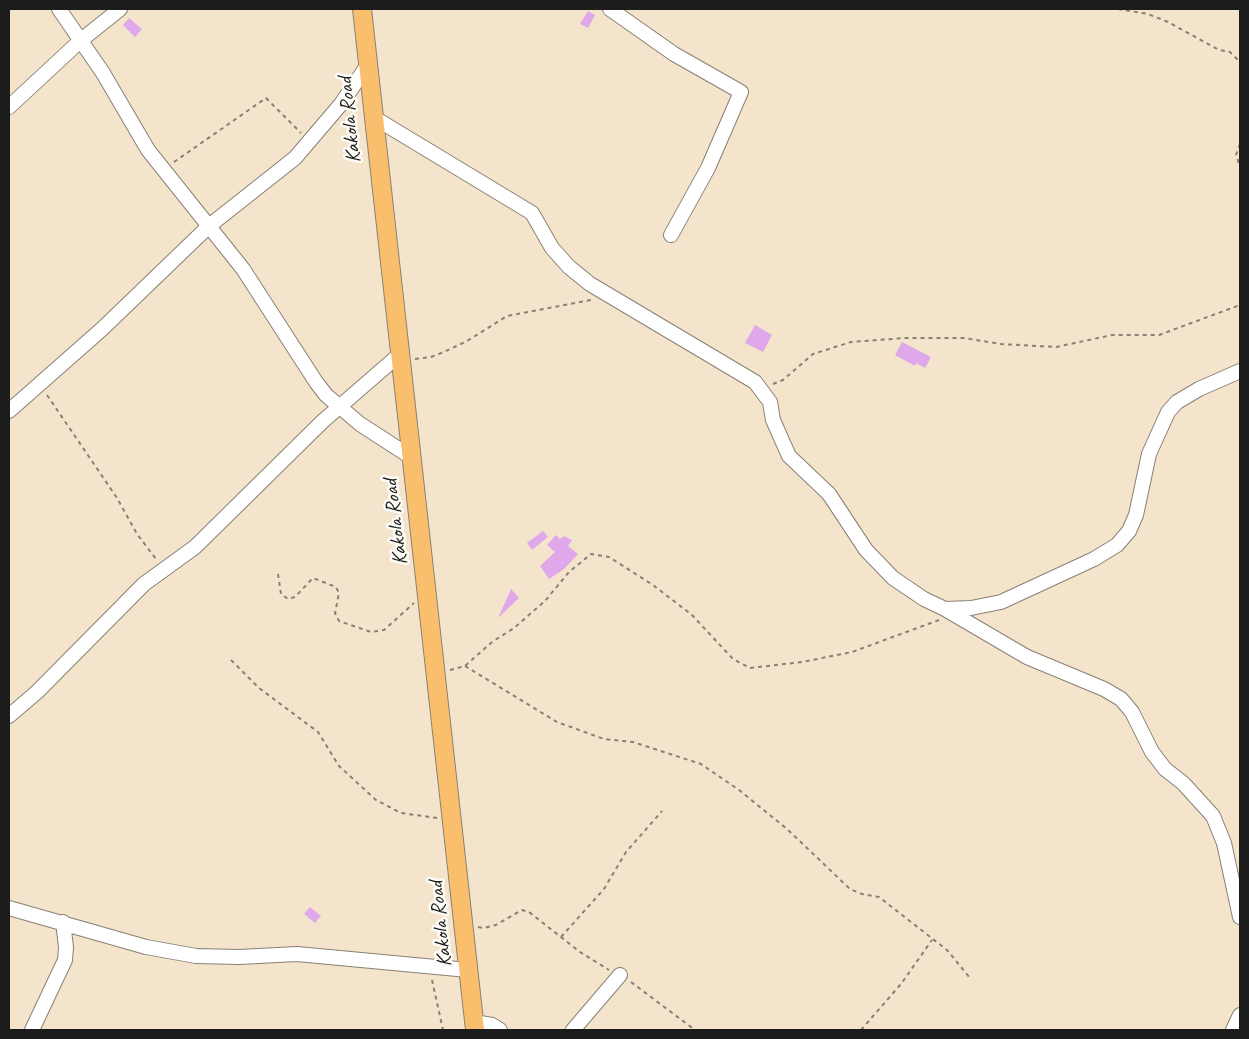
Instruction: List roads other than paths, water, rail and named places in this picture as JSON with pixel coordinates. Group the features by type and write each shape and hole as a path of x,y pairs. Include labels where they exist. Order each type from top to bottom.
{"main road":[{"name":"Kakola Road","path":"362,9 474,1026"}],"street":[{"path":"59,9 103,73 148,150 252,282 326,395 375,435 411,457"},
{"path":"9,106 80,40 120,9"},
{"path":"610,9 674,54 741,92 708,168 671,235"},
{"path":"9,411 102,329 209,226 281,170 310,142 341,104 367,66"},
{"path":"373,117 532,212 552,248 569,267 608,296 755,382 770,402 773,420 789,456 829,494 866,550 893,578 924,599 1027,657 1104,689 1121,699 1132,712 1152,752 1165,769 1183,783 1213,816 1226,851 1240,917"},
{"path":"9,716 36,692 128,599 165,567 195,547 340,406 399,353"},
{"path":"949,612 1001,602 1094,559 1117,545 1129,531 1136,514 1149,454 1168,412 1177,402 1199,389 1240,371"},
{"path":"9,908 146,947 196,956 239,957 297,954 468,970"},
{"path":"32,1030 65,960 66,946 63,922"},
{"path":"573,1030 620,975"},
{"path":"1233,1030 1240,1015"},
{"path":"474,1026 492,1025 500,1030"}]}
